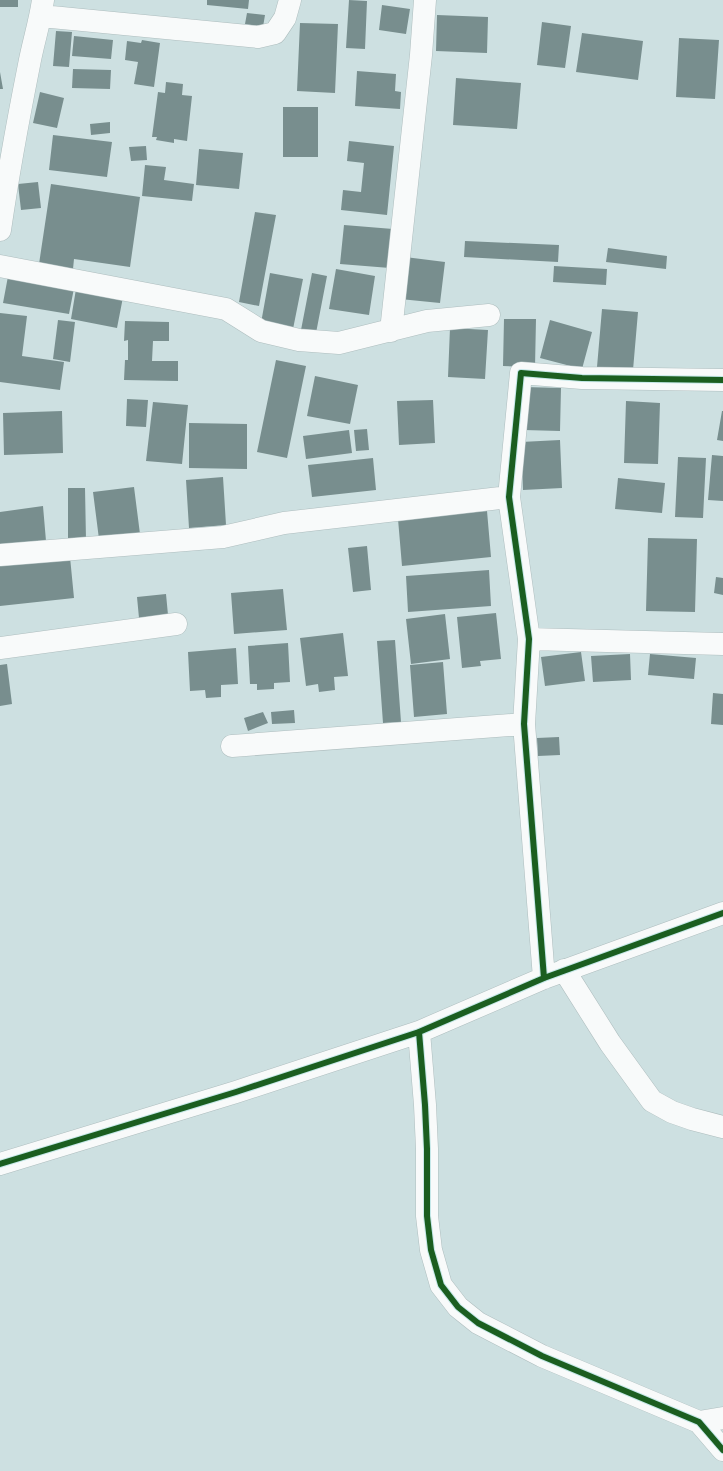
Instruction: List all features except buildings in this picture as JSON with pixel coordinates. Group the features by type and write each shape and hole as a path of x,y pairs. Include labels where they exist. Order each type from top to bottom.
{"street":[{"path":"0,230 4,170 42,8 258,37 275,33 285,18 290,0"},
{"path":"391,331 421,55 425,0"},
{"path":"0,266 226,309 261,331 299,340 339,343 427,321 489,315"},
{"path":"544,978 524,724 529,640 509,497 521,373 582,378 723,380"},
{"path":"0,555 223,537 284,523 509,497"},
{"path":"0,648 176,624"},
{"path":"529,640 723,644"},
{"path":"232,746 524,724"},
{"path":"0,1164 236,1092 419,1032 564,970 723,913"},
{"path":"564,970 610,1043 652,1101 672,1112 692,1120 723,1127"},
{"path":"419,1032 426,1142 427,1216 431,1250 441,1285 458,1307 478,1323 542,1356 699,1422 723,1450"},
{"path":"699,1422 723,1418"}],"cycle path":[{"path":"544,978 524,724 529,639 509,497 521,373 582,378 723,380"},
{"path":"0,1164 236,1092 419,1032 544,978 723,913"},
{"path":"419,1032 427,1149 427,1216 431,1250 441,1285 458,1307 478,1323 542,1356 699,1422 723,1450"}]}
